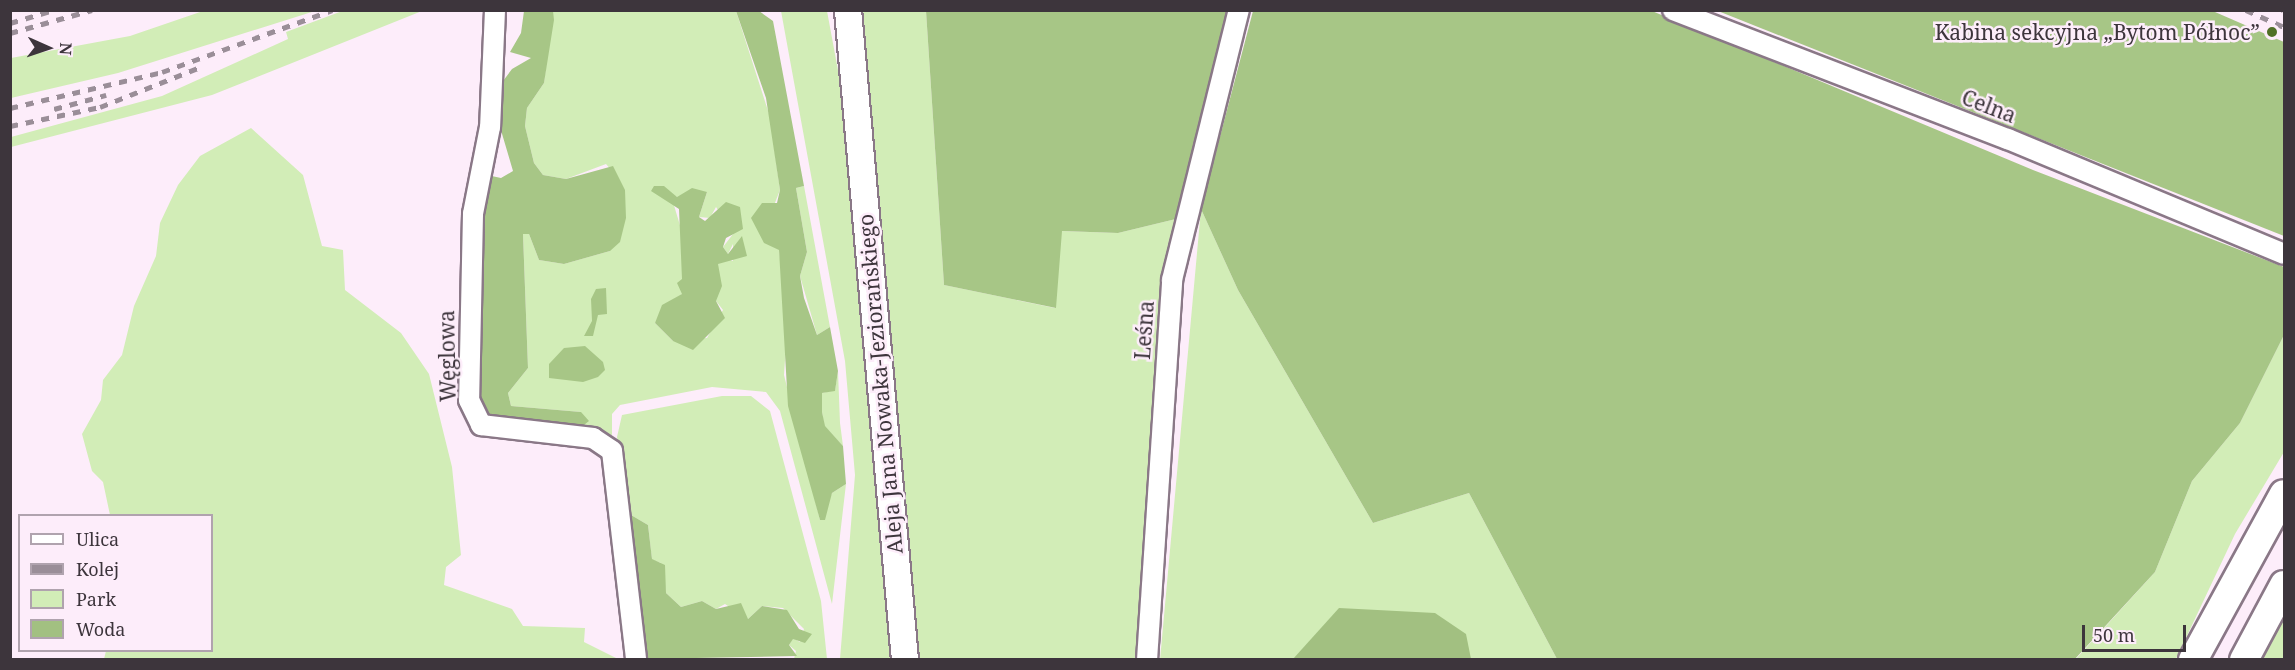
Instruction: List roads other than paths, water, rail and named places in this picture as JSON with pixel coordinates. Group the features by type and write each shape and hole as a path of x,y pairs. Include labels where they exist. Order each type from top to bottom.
{"highway":[{"path":"2193,660 2284,494"},
{"path":"2244,660 2284,585"}],"main road":[{"name":"Aleja Jana Nowaka-Jeziorańskiego","path":"840,10 854,109"},
{"name":"Aleja Jana Nowaka-Jeziorańskiego","path":"848,10 854,109 905,660"}],"street":[{"name":"Węglowa","path":"495,10 490,127 473,214 469,400 481,425 593,438 612,451 636,660"},
{"name":"Leśna","path":"1147,660 1172,280 1239,10"},
{"name":"Celna","path":"1673,10 2008,139 2284,254"}],"water":[{"path":"1339,608 1435,613 1466,634 1471,659 1293,659"}],"railway":[{"path":"10,23 54,10"},
{"path":"10,33 92,10"},
{"path":"10,108 162,72 332,10"},
{"path":"2246,10 2284,27"},
{"path":"10,126 100,107 203,66"},
{"path":"54,109 106,95"}],"place":[{"name":"Kabina sekcyjna „Bytom Północ”","path":"2272,32"}]}
